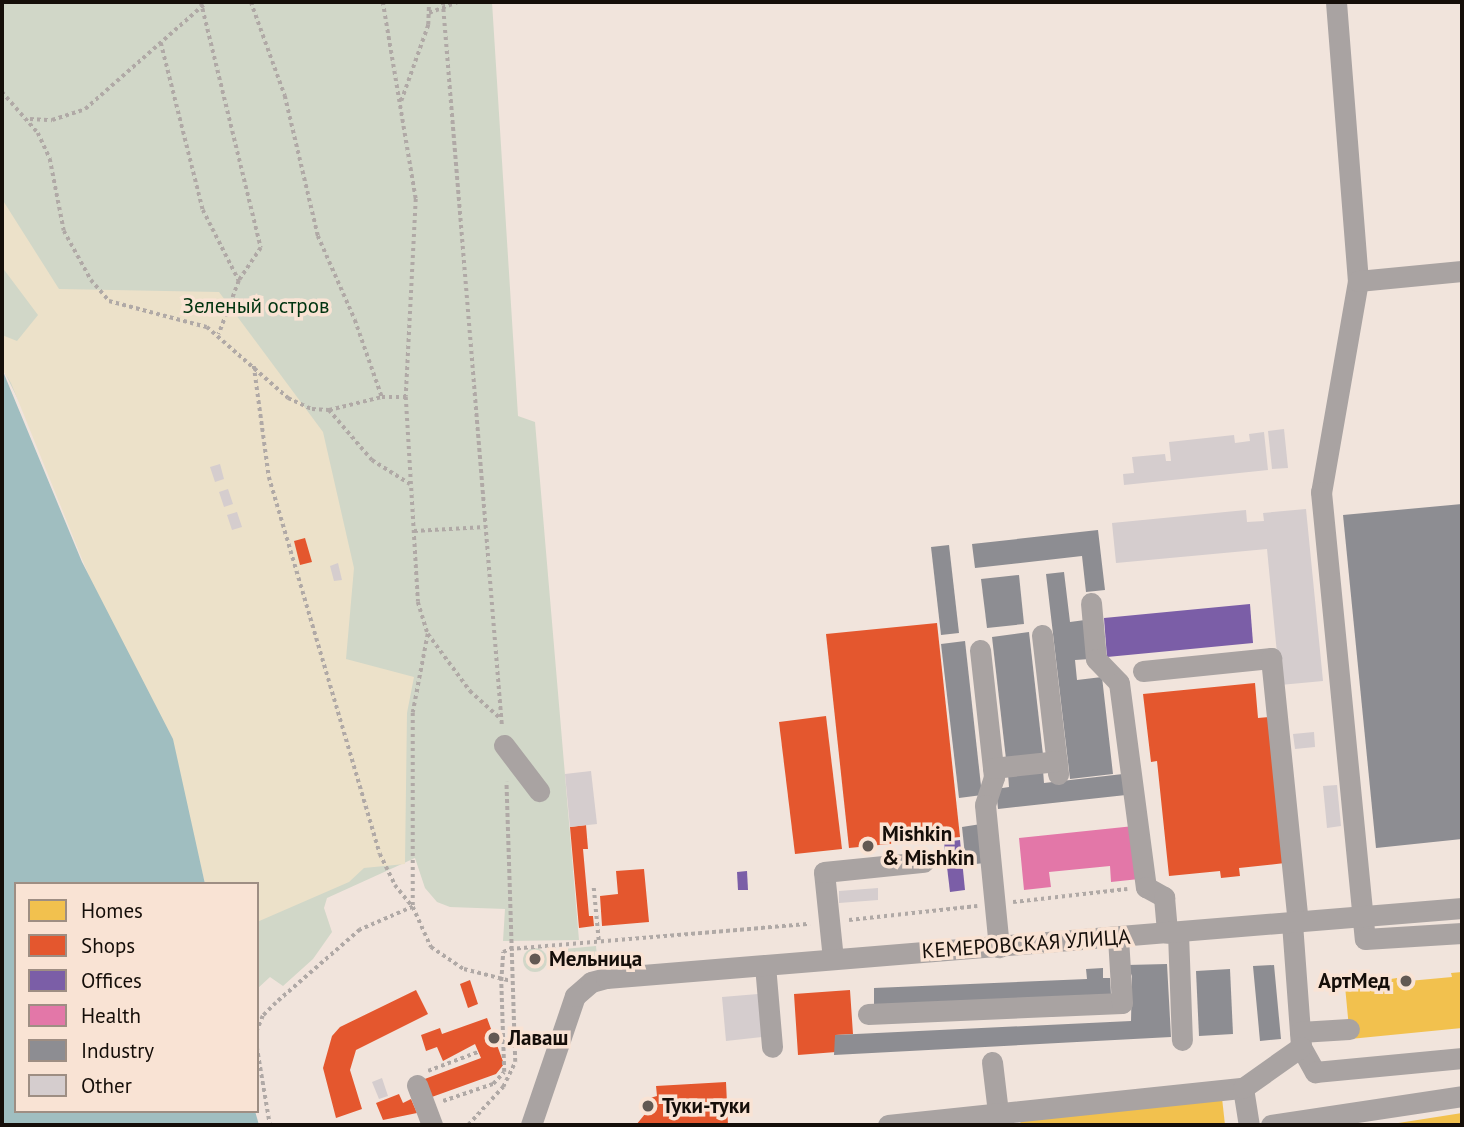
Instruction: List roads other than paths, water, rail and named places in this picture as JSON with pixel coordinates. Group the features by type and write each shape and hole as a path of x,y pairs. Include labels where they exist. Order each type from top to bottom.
{"street":[{"path":"1336,2 1358,281 1321,492 1365,939 1462,933"},
{"path":"1358,281 1462,271"},
{"path":"1091,603 1096,660 1119,684 1146,887 1164,898 1172,933 1182,1040"},
{"path":"993,768 1057,768 1042,635"},
{"path":"980,650 993,768 985,804 999,947"},
{"path":"1143,671 1271,658 1295,923 1301,1039 1315,1072 1462,1058"},
{"path":"505,745 539,791"},
{"path":"833,959 824,872 923,862"},
{"name":"КЕМЕРОВСКАЯ УЛИЦА","path":"531,1125 575,996 591,982 833,959 1462,908"},
{"path":"868,1014 1122,1003 1118,937"},
{"path":"765,965 772,1047"},
{"path":"888,1125 1244,1088 1301,1039 1349,1029"},
{"path":"992,1062 998,1112"},
{"path":"422,1078 432,1125"},
{"path":"1244,1088 1249,1125"},
{"path":"1271,1125 1462,1096"}],"water":[{"path":"2,369 82,562 173,739 205,882 14,882 14,1113 256,1113 259,1125 2,1125"}],"place":[{"name":"Mishkin & Mishkin","path":"868,846"},
{"name":"Мельница","path":"535,959"},
{"name":"АртМед","path":"1406,981"},
{"name":"Лаваш","path":"494,1038"},
{"name":"Туки-туки","path":"648,1106"}],"park label":[{"name":"Зеленый остров","path":"256,306"}]}
